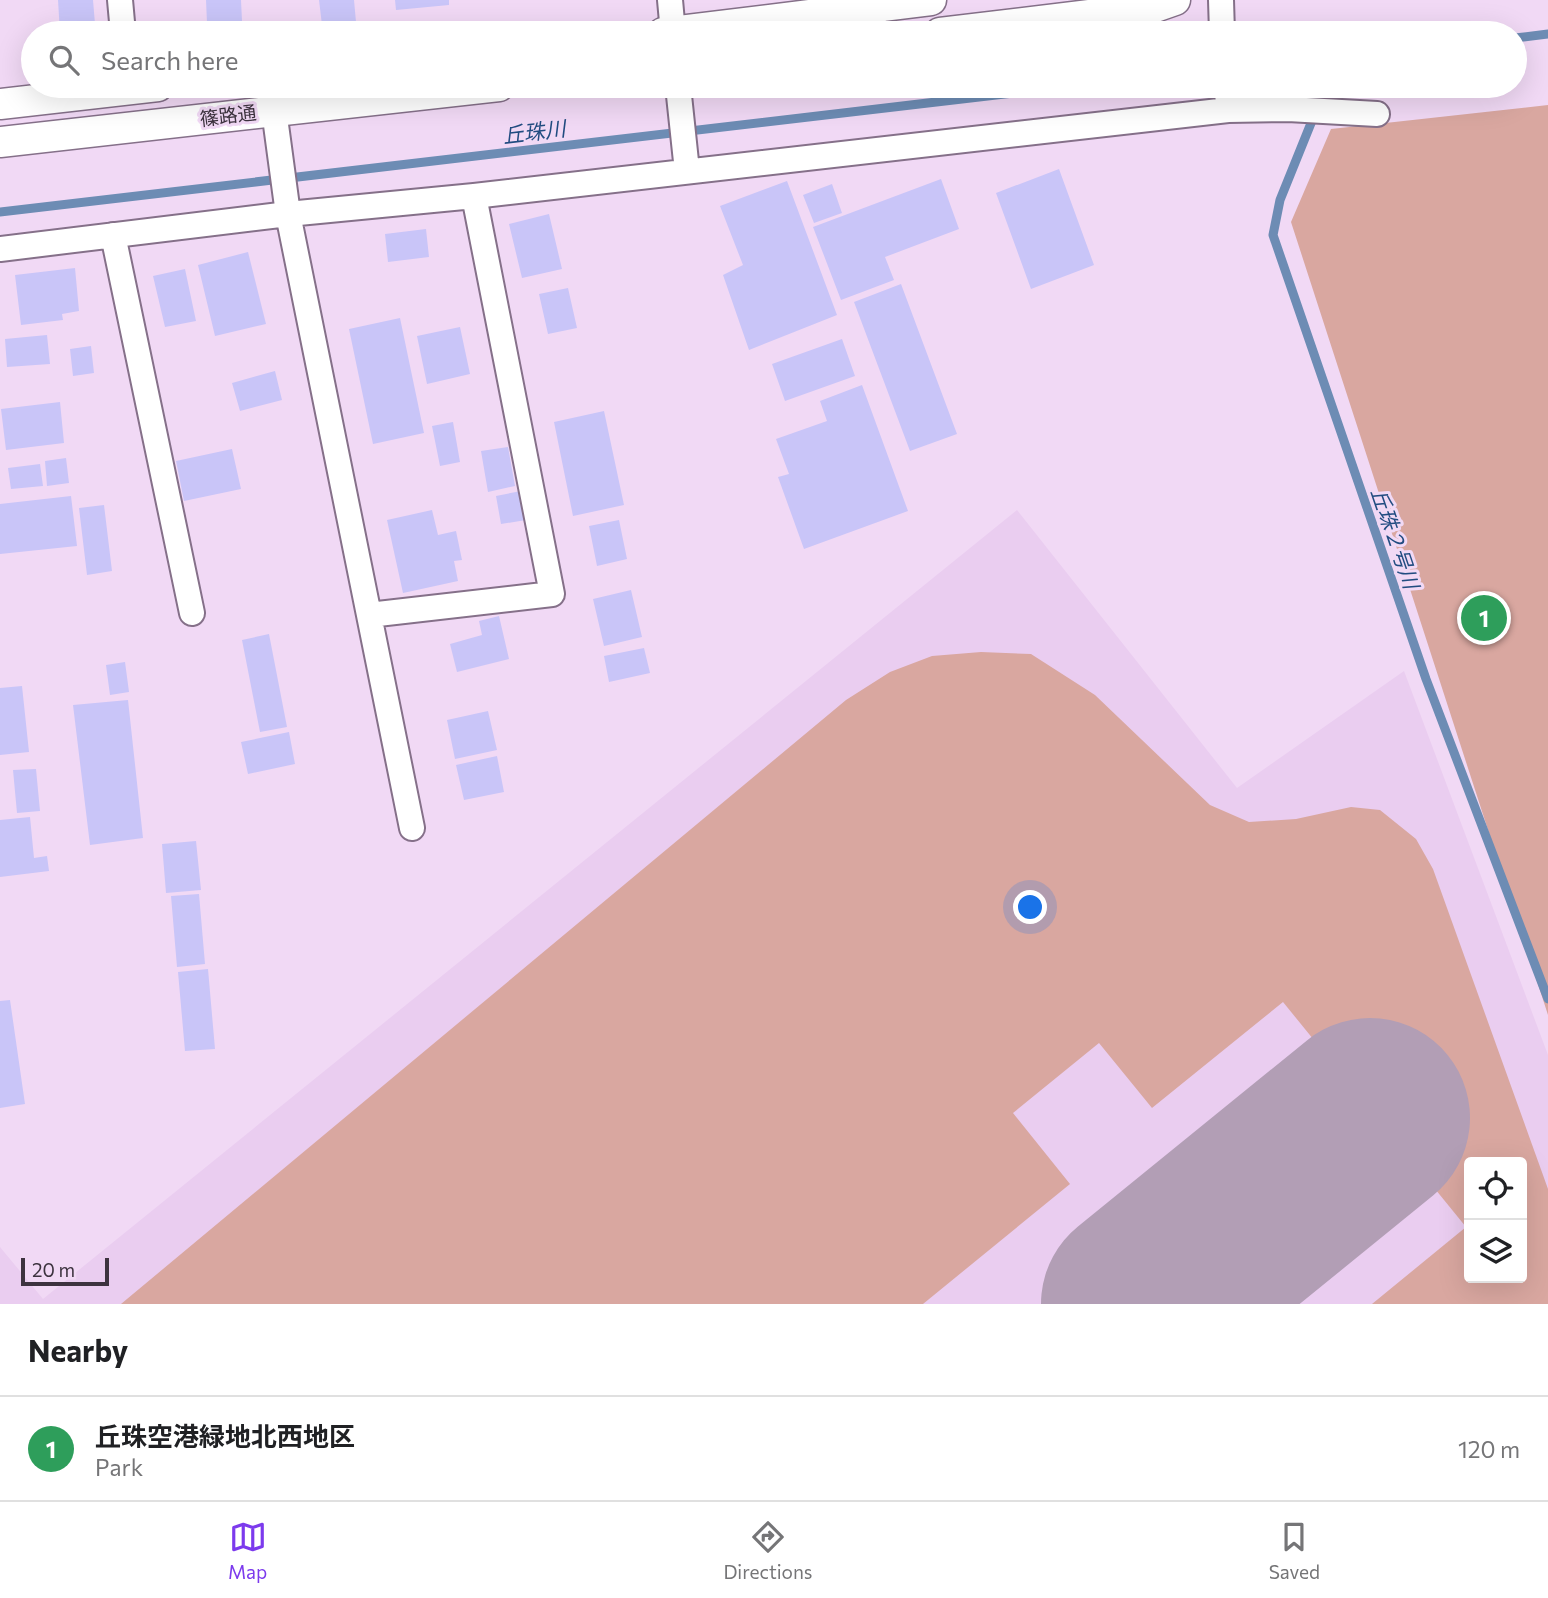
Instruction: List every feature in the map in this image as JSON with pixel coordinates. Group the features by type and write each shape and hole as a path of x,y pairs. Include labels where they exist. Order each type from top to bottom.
{"street":[{"path":"120,0 122,21"},
{"path":"669,21 670,0"},
{"path":"791,21 873,13 931,0"},
{"path":"1039,21 1155,7 1175,0"},
{"path":"1221,0 1222,21"},
{"path":"0,104 44,98"},
{"name":"篠路通","path":"0,142 386,98"},
{"path":"680,98 687,162"},
{"path":"0,249 113,235 287,206 474,196 687,162 1219,98"},
{"path":"1232,98 1288,109 1377,114"},
{"path":"274,110 287,206 412,828"},
{"path":"369,615 552,594 474,196"},
{"path":"113,235 192,613"}],"shaded area":[{"path":"1548,105 1548,1015 1291,222 1331,129"},
{"path":"1017,510 1237,788 1404,671 1548,1055 1548,1304 0,1304 0,1247 43,1299"},
{"path":"981,652 1031,654 1095,695 1210,805 1249,822 1296,819 1351,807 1380,810 1416,839 1433,869 1548,1189 1548,1304 1372,1304 1464,1229 1464,1283 1527,1283 1527,1157 1464,1157 1464,1225 1283,1002 1152,1108 1099,1043 1013,1113 1070,1184 923,1304 121,1304 846,700 890,672 932,656"}],"building":[{"path":"58,0 93,0 95,21 59,21"},
{"path":"206,0 241,0 242,21 207,21"},
{"path":"319,0 354,0 356,21 322,21"},
{"path":"395,0 449,0 449,5 396,10"},
{"path":"1059,169 1094,265 1031,289 996,193"},
{"path":"941,179 959,229 885,257 894,280 841,300 813,227"},
{"path":"787,181 837,315 749,350 723,275 743,265 720,206"},
{"path":"832,184 842,213 814,223 803,195"},
{"path":"549,214 562,269 522,278 509,224"},
{"path":"426,229 429,257 388,262 385,234"},
{"path":"248,252 266,324 215,336 198,265"},
{"path":"75,268 79,311 62,314 63,320 21,325 15,275"},
{"path":"185,269 196,321 165,327 153,276"},
{"path":"901,284 957,434 910,451 854,302"},
{"path":"568,288 577,328 548,334 539,294"},
{"path":"400,318 424,433 373,444 349,329"},
{"path":"460,327 470,374 427,384 417,336"},
{"path":"47,335 50,364 7,367 5,339"},
{"path":"842,339 855,376 785,401 772,364"},
{"path":"91,346 94,373 73,376 70,349"},
{"path":"275,371 282,400 240,411 232,383"},
{"path":"862,385 908,511 804,549 778,477 789,474 776,439 827,421 820,401"},
{"path":"60,402 64,443 6,450 1,409"},
{"path":"604,411 624,505 573,516 554,422"},
{"path":"453,422 460,462 440,466 432,426"},
{"path":"508,447 515,486 488,492 481,451"},
{"path":"232,449 241,489 184,501 176,461"},
{"path":"66,458 69,483 47,486 45,461"},
{"path":"40,464 43,486 11,489 8,468"},
{"path":"521,491 526,520 501,524 496,496"},
{"path":"71,496 77,546 0,554 0,504"},
{"path":"104,505 112,571 87,575 79,508"},
{"path":"432,510 438,535 456,531 462,560 454,561 458,581 403,593 387,520"},
{"path":"619,520 627,559 597,566 589,526"},
{"path":"631,590 642,637 604,646 593,599"},
{"path":"499,616 509,659 457,672 450,644 482,635 479,621"},
{"path":"269,634 287,727 260,732 242,640"},
{"path":"644,648 650,673 609,682 604,656"},
{"path":"125,662 129,692 110,695 106,665"},
{"path":"22,686 29,752 0,755 0,688"},
{"path":"128,700 143,838 90,845 73,705"},
{"path":"488,711 497,750 455,759 447,720"},
{"path":"289,732 295,764 248,774 241,742"},
{"path":"497,756 504,792 464,800 456,765"},
{"path":"36,769 40,811 17,813 13,770"},
{"path":"30,817 34,858 47,856 49,871 0,877 0,820"},
{"path":"196,841 201,890 166,893 162,844"},
{"path":"199,894 205,964 177,967 171,896"},
{"path":"208,969 215,1049 185,1051 178,972"},
{"path":"10,1000 25,1104 0,1108 0,1001"}],"waterway":[{"name":"丘珠川","path":"1527,37 1548,34"},
{"name":"丘珠川","path":"0,212 970,98"},
{"name":"丘珠２号川","path":"1321,98 1280,200 1273,235 1426,679 1548,999"}],"runway":[{"path":"1141,1304 1370,1118"}],"place":[{"name":"丘珠空港緑地北西地区","path":"1484,618"}]}
